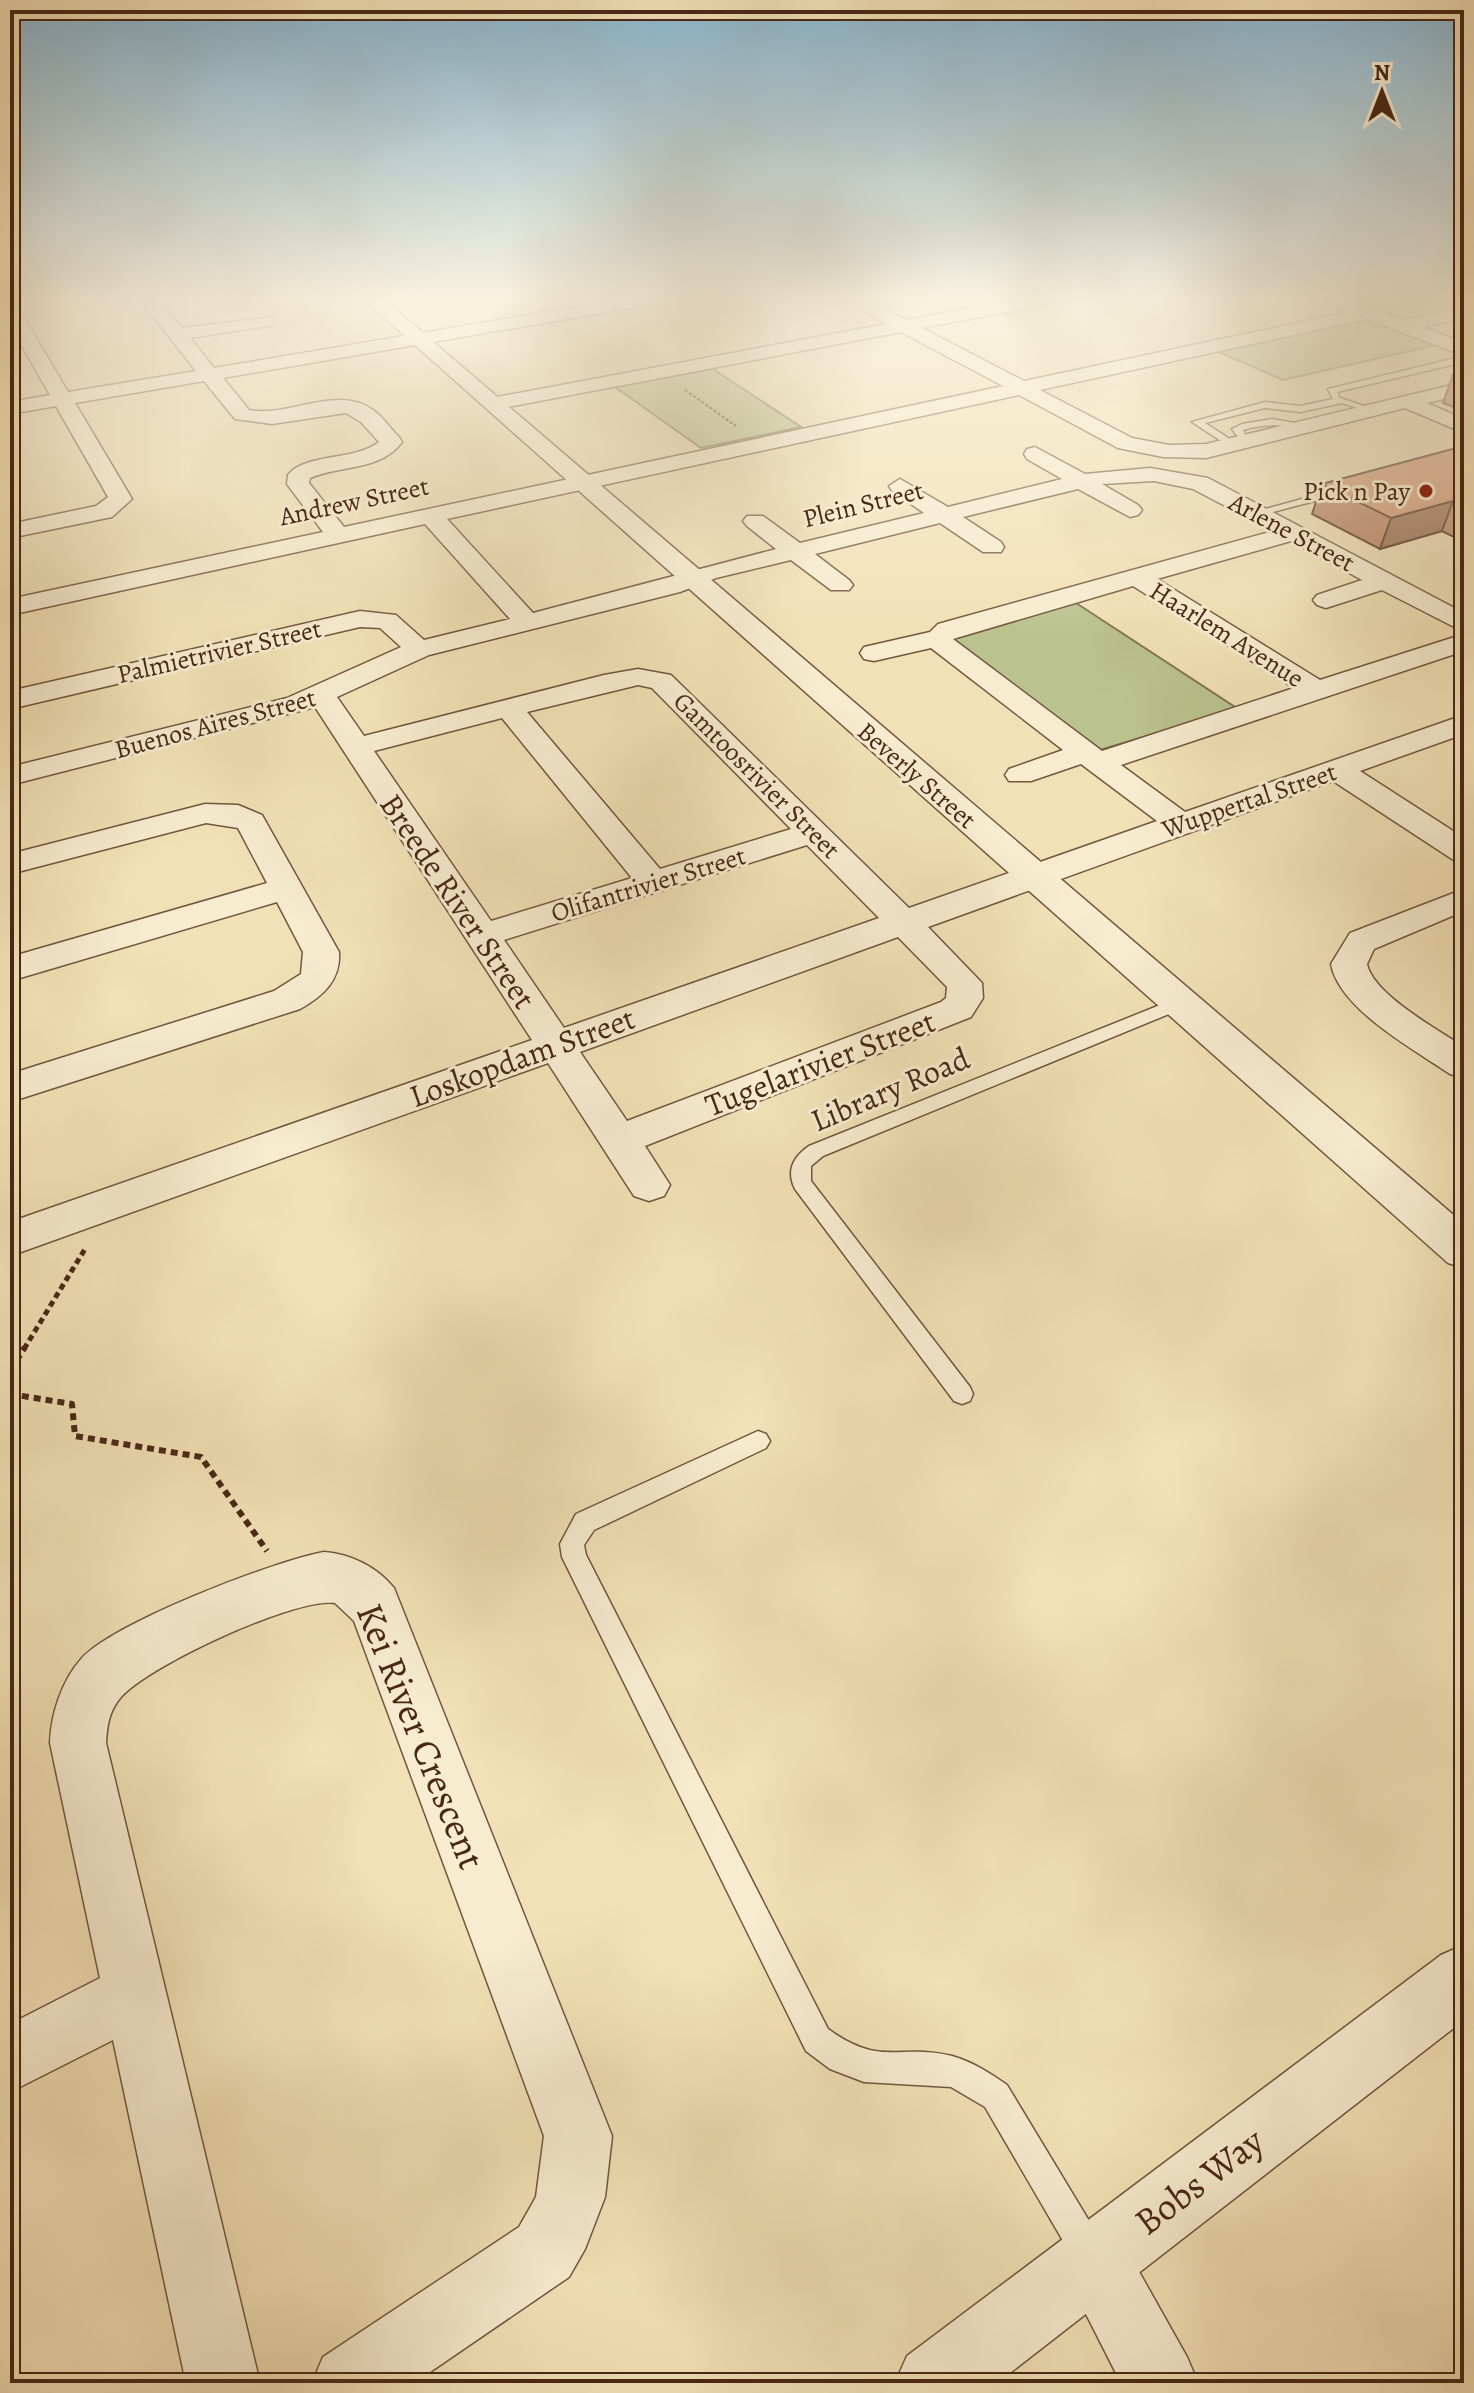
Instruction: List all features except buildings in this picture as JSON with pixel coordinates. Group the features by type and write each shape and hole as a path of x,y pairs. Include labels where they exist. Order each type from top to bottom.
{"street":[{"path":"10,531 95,515 119,502 119,496 69,411"},
{"path":"238,411 255,419 328,411"},
{"path":"299,475 318,467 381,454 391,442 359,411"},
{"name":"Beverly Street","path":"500,411 1464,1250"},
{"name":"Andrew Street","path":"10,607 917,411"},
{"path":"1058,411 1125,453 1130,469 1156,476"},
{"path":"1125,453 1168,450 1188,458 1198,468 1238,443 1370,411"},
{"path":"1427,411 1464,427"},
{"path":"255,419 299,475 298,484 338,535"},
{"name":"Plein Street","path":"1090,479 1125,453"},
{"path":"1035,454 1090,479 1130,510"},
{"name":"Arlene Street","path":"1156,476 1198,468 1257,513 1464,624"},
{"name":"Plein Street","path":"691,579 1090,479 1156,476"},
{"name":"Plein Street","path":"900,486 992,547"},
{"path":"431,516 527,622"},
{"name":"Plein Street","path":"755,521 840,585"},
{"path":"874,653 939,638 947,630 1294,533"},
{"path":"1158,547 1188,563"},
{"name":"Haarlem Avenue","path":"1136,577 1318,691"},
{"name":"Buenos Aires Street","path":"10,776 322,696 419,649 691,579"},
{"name":"Arlene Street","path":"1326,600 1384,581"},
{"path":"1015,585 1044,604"},
{"name":"Palmietrivier Street","path":"10,700 360,619 387,621 419,649"},
{"path":"939,638 945,648 1181,824"},
{"path":"1020,775 1221,723 1464,642"},
{"path":"1374,672 1409,692"},
{"name":"Gamtoosrivier Street","path":"356,747 627,678 661,681 905,922"},
{"name":"Breede River Street","path":"322,696 649,1185"},
{"path":"508,707 654,883"},
{"path":"1221,723 1253,744"},
{"name":"Wuppertal Street","path":"1034,876 1464,724"},
{"path":"1336,769 1464,852"},
{"path":"10,864 187,817 221,813 251,822 321,952 323,964 309,989 287,1000 10,1088"},
{"name":"Olifantrivier Street","path":"481,936 814,832"},
{"name":"Loskopdam Street","path":"10,1239 1034,876"},
{"path":"10,969 287,888"},
{"path":"1464,899 1362,941 1351,955 1348,966 1353,981 1373,999 1464,1065"},
{"name":"Tugelarivier Street","path":"619,1140 962,1006 967,993 964,983 905,922"},
{"name":"Kei River Crescent","path":"223,2383 78,1743 78,1725 83,1705 105,1673 120,1661 291,1584 324,1577 354,1584 375,1606 578,2136 579,2164 574,2196 562,2226 544,2252 349,2383"},
{"name":"Bobs Way","path":"934,2383 1464,1978"},
{"path":"10,2059 135,1994"},
{"path":"1094,2261 1161,2383"}],"lane":[{"path":"1238,443 1197,422 1242,411"},
{"path":"1257,513 1358,486"},
{"name":"Library Road","path":"962,1394 802,1184 799,1169 816,1151 1180,1003"},
{"path":"758,1441 585,1522 572,1544 574,1557 817,2040 849,2064 867,2069 948,2069 971,2076 984,2085 996,2096 1094,2261"}],"path":[{"path":"714,411 763,444"},
{"path":"10,1371 96,1231 87,1212"},
{"path":"10,1394 72,1404 75,1436 201,1457 291,1584"}],"green space":[{"path":"648,411 776,411 801,427 701,448"},
{"path":"1073,601 1238,709 1100,750 952,644 951,637"}],"place":[{"name":"Pick n Pay","path":"1426,491"}]}
